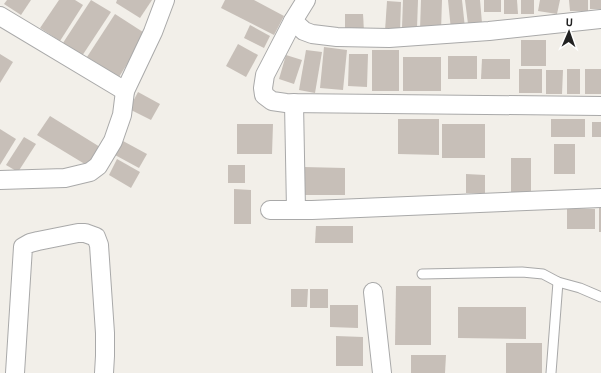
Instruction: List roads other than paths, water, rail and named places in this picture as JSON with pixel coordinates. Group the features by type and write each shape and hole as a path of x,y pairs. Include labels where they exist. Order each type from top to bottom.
{"street":[{"path":"0,180 65,178 90,172 98,166 113,141 122,115 125,91 153,32 165,0"},
{"path":"306,0 265,75 263,88 264,95 272,101 286,103 601,106"},
{"path":"0,16 125,91"},
{"path":"294,21 304,31 312,34 337,37 389,38 489,31 601,19"},
{"path":"294,103 296,210"},
{"path":"270,210 601,198"},
{"path":"15,373 24,247 30,243 78,233 85,233 96,237 99,244 106,356 104,373"},
{"path":"373,292 382,373"}],"lane":[{"path":"422,274 522,272 543,274 558,282 580,288 601,297"},
{"path":"551,373 558,282"}]}
